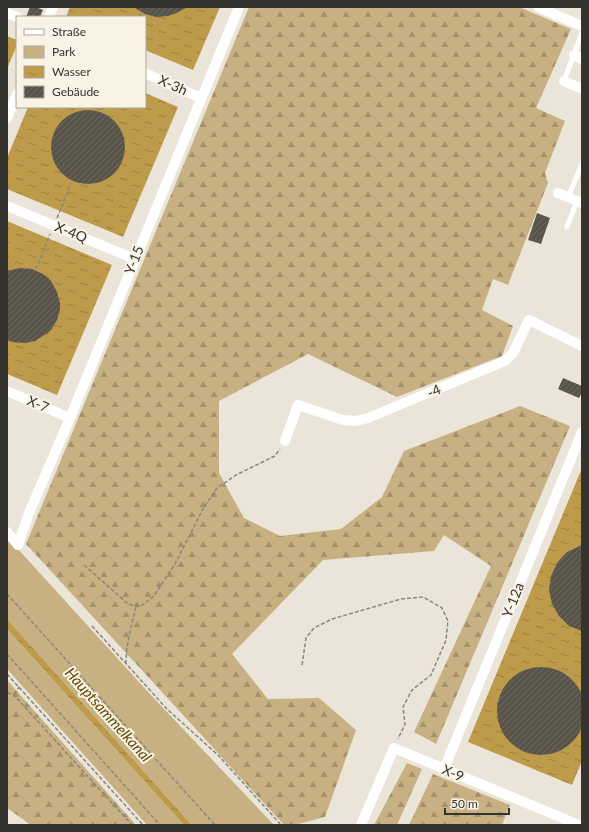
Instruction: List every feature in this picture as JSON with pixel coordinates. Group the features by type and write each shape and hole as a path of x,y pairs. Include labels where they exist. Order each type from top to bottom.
{"street":[{"name":"Y-15","path":"7,532 18,545 29,512 70,418 239,7"},
{"path":"538,7 582,26"},
{"name":"X-3h","path":"146,73 201,98"},
{"path":"564,81 582,89"},
{"path":"7,118 16,96"},
{"path":"558,193 576,201"},
{"name":"X-4Q","path":"7,206 135,259"},
{"name":"-4","path":"285,441 298,405 343,420 356,421 368,418 505,361 513,353 528,320 581,344"},
{"name":"X-7","path":"7,391 70,418"},
{"name":"Y-12a","path":"444,769 582,432"},
{"path":"361,825 394,748"},
{"name":"X-9","path":"394,748 579,825"}],"lane":[{"path":"564,81 578,57 582,33"},
{"path":"567,227 576,201 582,164"}],"path":[{"path":"36,269 71,182"},
{"path":"84,565 128,604 141,606 153,597 175,564 203,509 217,488 236,475 275,456 285,441"},
{"path":"7,594 215,825"},
{"path":"302,665 306,638 314,628 332,619 401,599 422,597 442,608 448,621 446,640 431,675 412,690 403,707 405,724 394,748"},
{"path":"126,664 126,652 130,628 136,606"},
{"path":"92,626 167,709 219,756 281,825"},
{"path":"7,654 160,825"},
{"path":"7,674 143,825"},
{"path":"13,694 19,687"},
{"path":"7,693 13,694 132,825"}],"green space":[{"path":"249,7 519,7 571,29 536,108 565,121 545,173 548,183 508,285 493,279 482,310 513,326 502,356 397,397 308,354 219,401 219,473 244,518 280,536 341,529 382,497 404,451 520,406 570,426 436,744 414,732 491,566 444,535 434,551 323,560 232,654 268,699 319,698 356,730 325,817 294,825 284,825 26,544"},
{"path":"7,537 149,693 274,825 192,825 7,619"},
{"path":"7,629 184,825 147,825 7,669"},
{"path":"7,680 136,825 31,825 7,808"},
{"path":"407,763 422,769 397,825 374,825"},
{"path":"433,774 510,805 502,825 409,825"}],"water":[{"path":"70,7 220,7 193,70 146,50 146,16 66,16"},
{"path":"7,36 16,40 16,47 7,69"},
{"path":"146,93 178,107 123,237 7,189 7,158 28,108 146,108"},
{"path":"7,221 112,265 57,395 7,374"},
{"path":"582,468 582,761 572,785 468,742"},
{"path":"7,619 192,825 184,825 7,629"}],"building":[{"path":"30,7 36,7 43,10 40,16 26,16"},
{"path":"133,7 188,7 168,16 156,17 145,14"},
{"path":"81,110 95,110 109,116 119,126 125,140 123,161 119,168 109,178 95,184 81,184 67,178 57,168 51,154 51,140 57,126 67,116"},
{"path":"537,213 550,218 541,244 528,240"},
{"path":"20,268 32,269 47,277 57,292 60,303 57,320 51,330 35,341 25,343 7,340 7,271"},
{"path":"563,378 582,386 582,392 579,398 558,389"},
{"path":"582,545 582,631 569,626 559,616 552,604 549,590 551,576 557,563 567,552"},
{"path":"541,667 558,670 572,680 582,694 585,711 582,728 572,742 558,752 541,755 524,752 510,742 500,728 497,711 500,694 510,680 524,670"}],"water label":[{"name":"Hauptsammelkanal","path":"108,715"}]}
